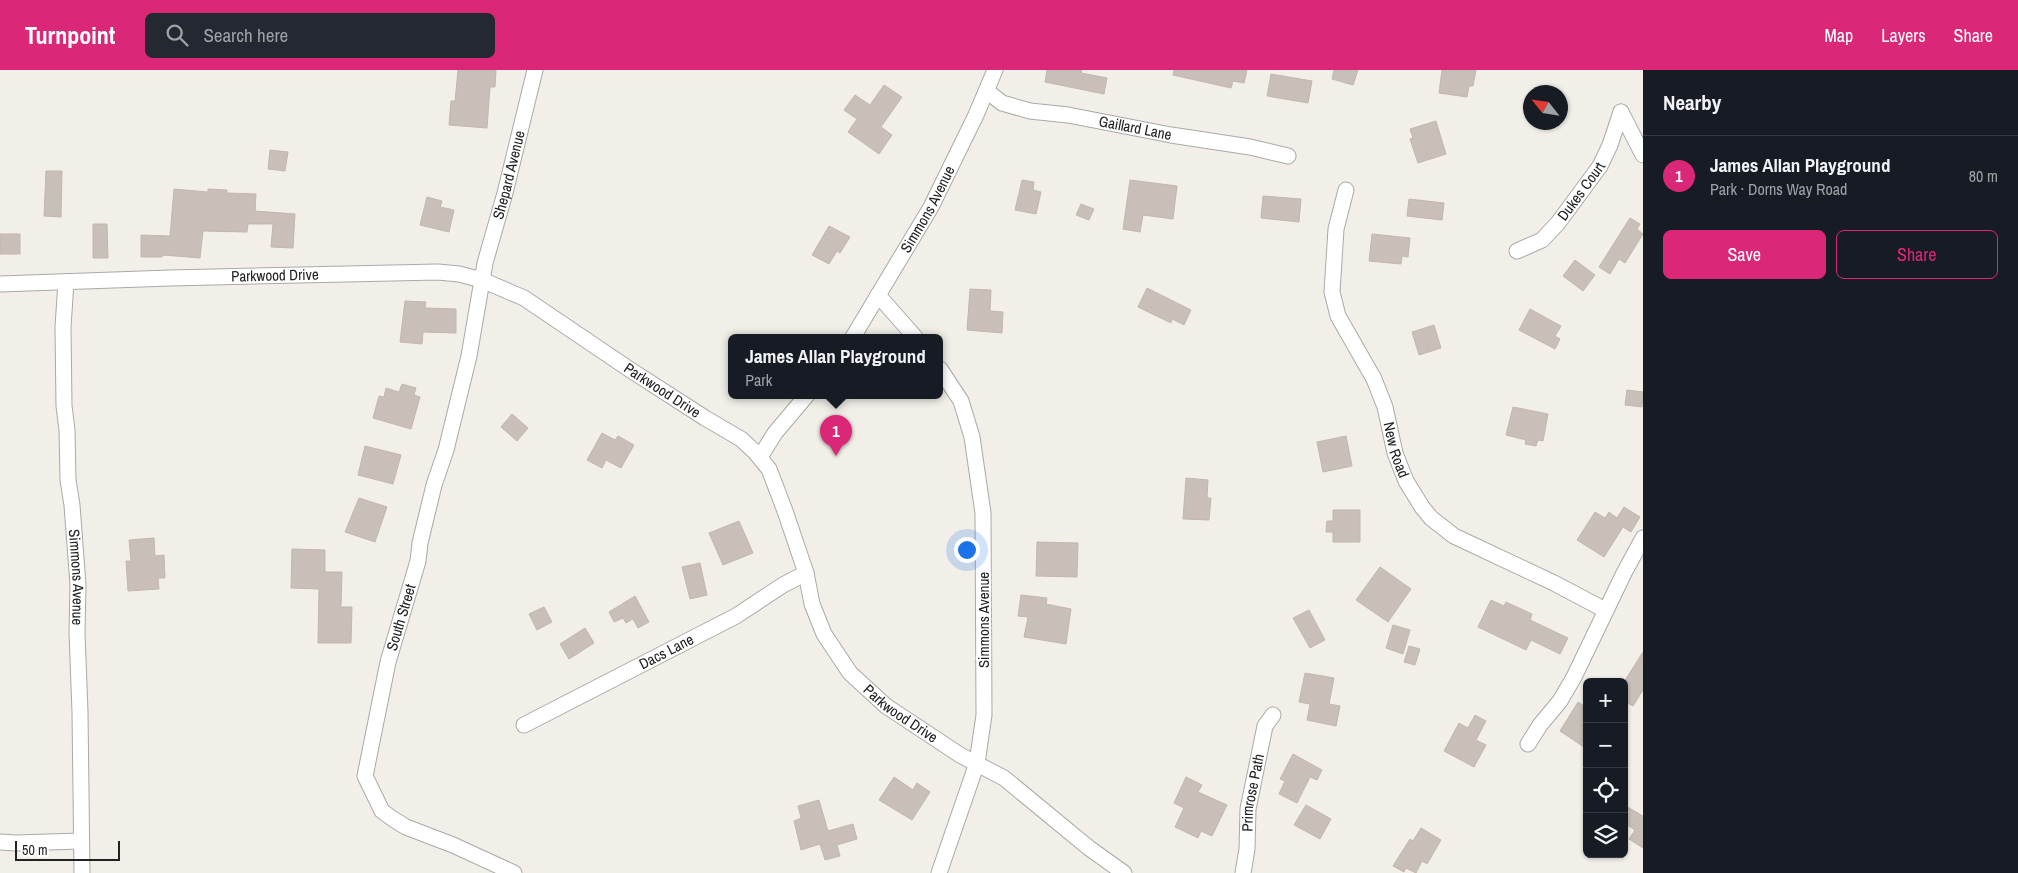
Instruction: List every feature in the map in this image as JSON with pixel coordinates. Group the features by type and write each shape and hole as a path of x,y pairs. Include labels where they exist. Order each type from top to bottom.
{"street":[{"name":"Shepard Avenue","path":"482,280 535,70"},
{"name":"Simmons Avenue","path":"855,334 931,207 987,91 995,70"},
{"name":"Gaillard Lane","path":"987,91 1002,104 1030,111 1068,115 1171,135 1250,147 1288,156"},
{"name":"Dukes Court","path":"1517,252 1542,240 1558,223 1600,166 1610,146 1622,112 1643,155"},
{"name":"New Road","path":"1346,190 1336,229 1332,292 1334,304 1344,328 1374,379 1385,407 1400,467 1406,482 1422,507 1442,528 1454,536 1554,583 1605,610"},
{"name":"Parkwood Drive","path":"0,284 438,272 460,274 482,280 524,298 629,369 741,439 760,457 769,469 777,489 806,573 812,604 824,634 850,673 886,706 960,755 1004,778 1089,848 1124,873"},
{"name":"South Street","path":"482,280 469,356 446,450 434,485 420,543 418,561 388,662 365,776 382,811 393,819 514,873"},
{"name":"Simmons Avenue","path":"66,282 63,327 64,406 67,430 68,480 72,505 78,585 77,633 82,873"},
{"path":"878,296 912,334"},
{"name":"Simmons Avenue","path":"939,873 977,763 984,715 984,513 972,437 961,401 943,374"},
{"path":"760,457 775,433 804,399"},
{"path":"1528,744 1540,725 1560,701 1643,538"},
{"name":"Dacs Lane","path":"524,725 736,616 783,584 806,573"},
{"name":"Primrose Path","path":"1243,873 1247,849 1248,809 1254,787 1263,732 1273,714"},
{"path":"0,842 81,841"}],"building":[{"path":"458,70 496,70 495,87 490,87 487,128 449,125 451,101 455,101"},
{"path":"1047,70 1082,70 1081,73 1107,78 1104,94 1045,82"},
{"path":"1174,70 1247,70 1244,83 1233,81 1231,88 1173,75"},
{"path":"1334,70 1358,70 1353,85 1332,79"},
{"path":"1442,70 1476,70 1473,86 1469,86 1467,97 1439,93"},
{"path":"1271,74 1312,81 1308,103 1267,96"},
{"path":"884,85 902,97 881,127 892,135 879,154 848,132 857,119 844,110 855,95 870,105"},
{"path":"1436,121 1446,154 1418,163 1410,139 1413,138 1410,129"},
{"path":"270,150 288,152 285,171 268,169"},
{"path":"46,171 62,171 61,217 44,216"},
{"path":"1022,180 1034,182 1033,190 1041,192 1036,214 1015,210"},
{"path":"1130,180 1177,186 1173,219 1143,215 1140,232 1123,229"},
{"path":"174,189 208,192 208,189 227,190 227,193 256,194 255,211 295,214 293,248 271,247 273,224 248,224 247,232 203,231 200,258 163,255 162,257 141,257 141,235 170,236"},
{"path":"1263,196 1301,199 1299,222 1261,218"},
{"path":"427,197 442,201 440,207 454,210 449,232 420,225"},
{"path":"1409,199 1444,203 1442,220 1407,216"},
{"path":"1081,204 1094,209 1089,220 1076,215"},
{"path":"1630,218 1640,224 1637,229 1643,234 1625,263 1619,259 1610,274 1599,267"},
{"path":"93,224 107,224 108,258 93,258"},
{"path":"829,226 850,237 840,253 837,251 829,264 812,255"},
{"path":"0,234 20,234 20,254 0,254"},
{"path":"1372,234 1410,238 1408,257 1402,256 1401,264 1369,261"},
{"path":"1575,260 1595,275 1583,291 1563,276"},
{"path":"1147,288 1191,310 1184,325 1172,319 1171,323 1138,307"},
{"path":"970,289 991,290 990,311 1003,312 1002,333 967,330"},
{"path":"405,301 426,302 425,308 456,309 456,333 423,332 422,344 400,342"},
{"path":"1530,309 1561,326 1555,336 1560,339 1555,349 1519,330"},
{"path":"1434,325 1441,348 1419,355 1412,332"},
{"path":"402,384 416,388 414,395 420,397 411,429 373,418 379,396 384,397 386,388 399,392"},
{"path":"1627,390 1643,392 1642,407 1625,405"},
{"path":"1513,407 1548,414 1543,441 1538,440 1536,446 1525,444 1526,440 1506,435"},
{"path":"512,414 528,428 517,441 501,427"},
{"path":"602,433 615,440 618,436 634,445 621,468 606,460 602,468 587,460"},
{"path":"1346,436 1352,466 1323,472 1317,442"},
{"path":"365,446 401,455 393,484 358,475"},
{"path":"1186,478 1208,480 1207,498 1211,498 1209,520 1183,519"},
{"path":"359,498 387,507 375,542 345,532"},
{"path":"1624,507 1640,517 1631,532 1623,527 1604,557 1577,540 1595,512 1605,518 1609,512 1617,518"},
{"path":"1333,510 1360,510 1360,542 1333,542 1333,532 1326,532 1327,521 1333,521"},
{"path":"739,521 753,553 723,565 709,533"},
{"path":"154,538 155,556 164,555 165,578 158,578 159,589 128,591 126,561 131,561 129,540"},
{"path":"1037,542 1078,543 1077,577 1036,576"},
{"path":"292,549 325,550 325,572 342,572 341,607 352,607 351,643 318,643 319,589 291,588"},
{"path":"700,563 707,595 690,599 682,567"},
{"path":"1380,567 1411,589 1388,622 1356,600"},
{"path":"1021,595 1047,598 1046,604 1071,609 1066,644 1024,637 1028,617 1018,616"},
{"path":"635,596 649,622 638,628 633,619 626,623 623,618 614,622 609,612"},
{"path":"1491,600 1504,606 1506,602 1532,614 1530,620 1568,638 1560,654 1531,640 1526,650 1478,627"},
{"path":"544,607 552,622 537,630 529,614"},
{"path":"1309,610 1325,640 1310,648 1293,618"},
{"path":"1393,625 1410,630 1403,654 1386,648"},
{"path":"585,628 594,643 569,659 560,644"},
{"path":"1409,646 1420,649 1415,665 1404,662"},
{"path":"1643,652 1643,690 1633,706 1628,703 1627,678"},
{"path":"1305,673 1334,678 1329,704 1340,706 1336,726 1307,720 1310,704 1299,702"},
{"path":"1578,702 1583,705 1583,746 1560,731"},
{"path":"1475,715 1486,721 1476,740 1486,745 1474,767 1444,751 1459,723 1468,728"},
{"path":"1293,754 1322,770 1317,780 1310,777 1297,803 1279,794 1285,781 1280,779"},
{"path":"894,777 913,790 917,783 930,792 912,820 879,800"},
{"path":"1186,777 1202,785 1198,792 1227,805 1212,836 1201,831 1198,838 1175,827 1184,808 1174,803"},
{"path":"819,800 828,831 853,824 857,839 837,845 840,856 825,860 820,844 801,850 794,821 801,818 798,806"},
{"path":"1306,805 1331,819 1320,839 1294,825"},
{"path":"1628,807 1643,816 1643,848 1629,839 1635,830 1628,826"},
{"path":"1421,828 1441,840 1427,864 1422,861 1416,873 1406,868 1404,872 1393,866 1410,839 1413,841"}],"place":[{"name":"James Allan Playground","path":"836,456"}]}
